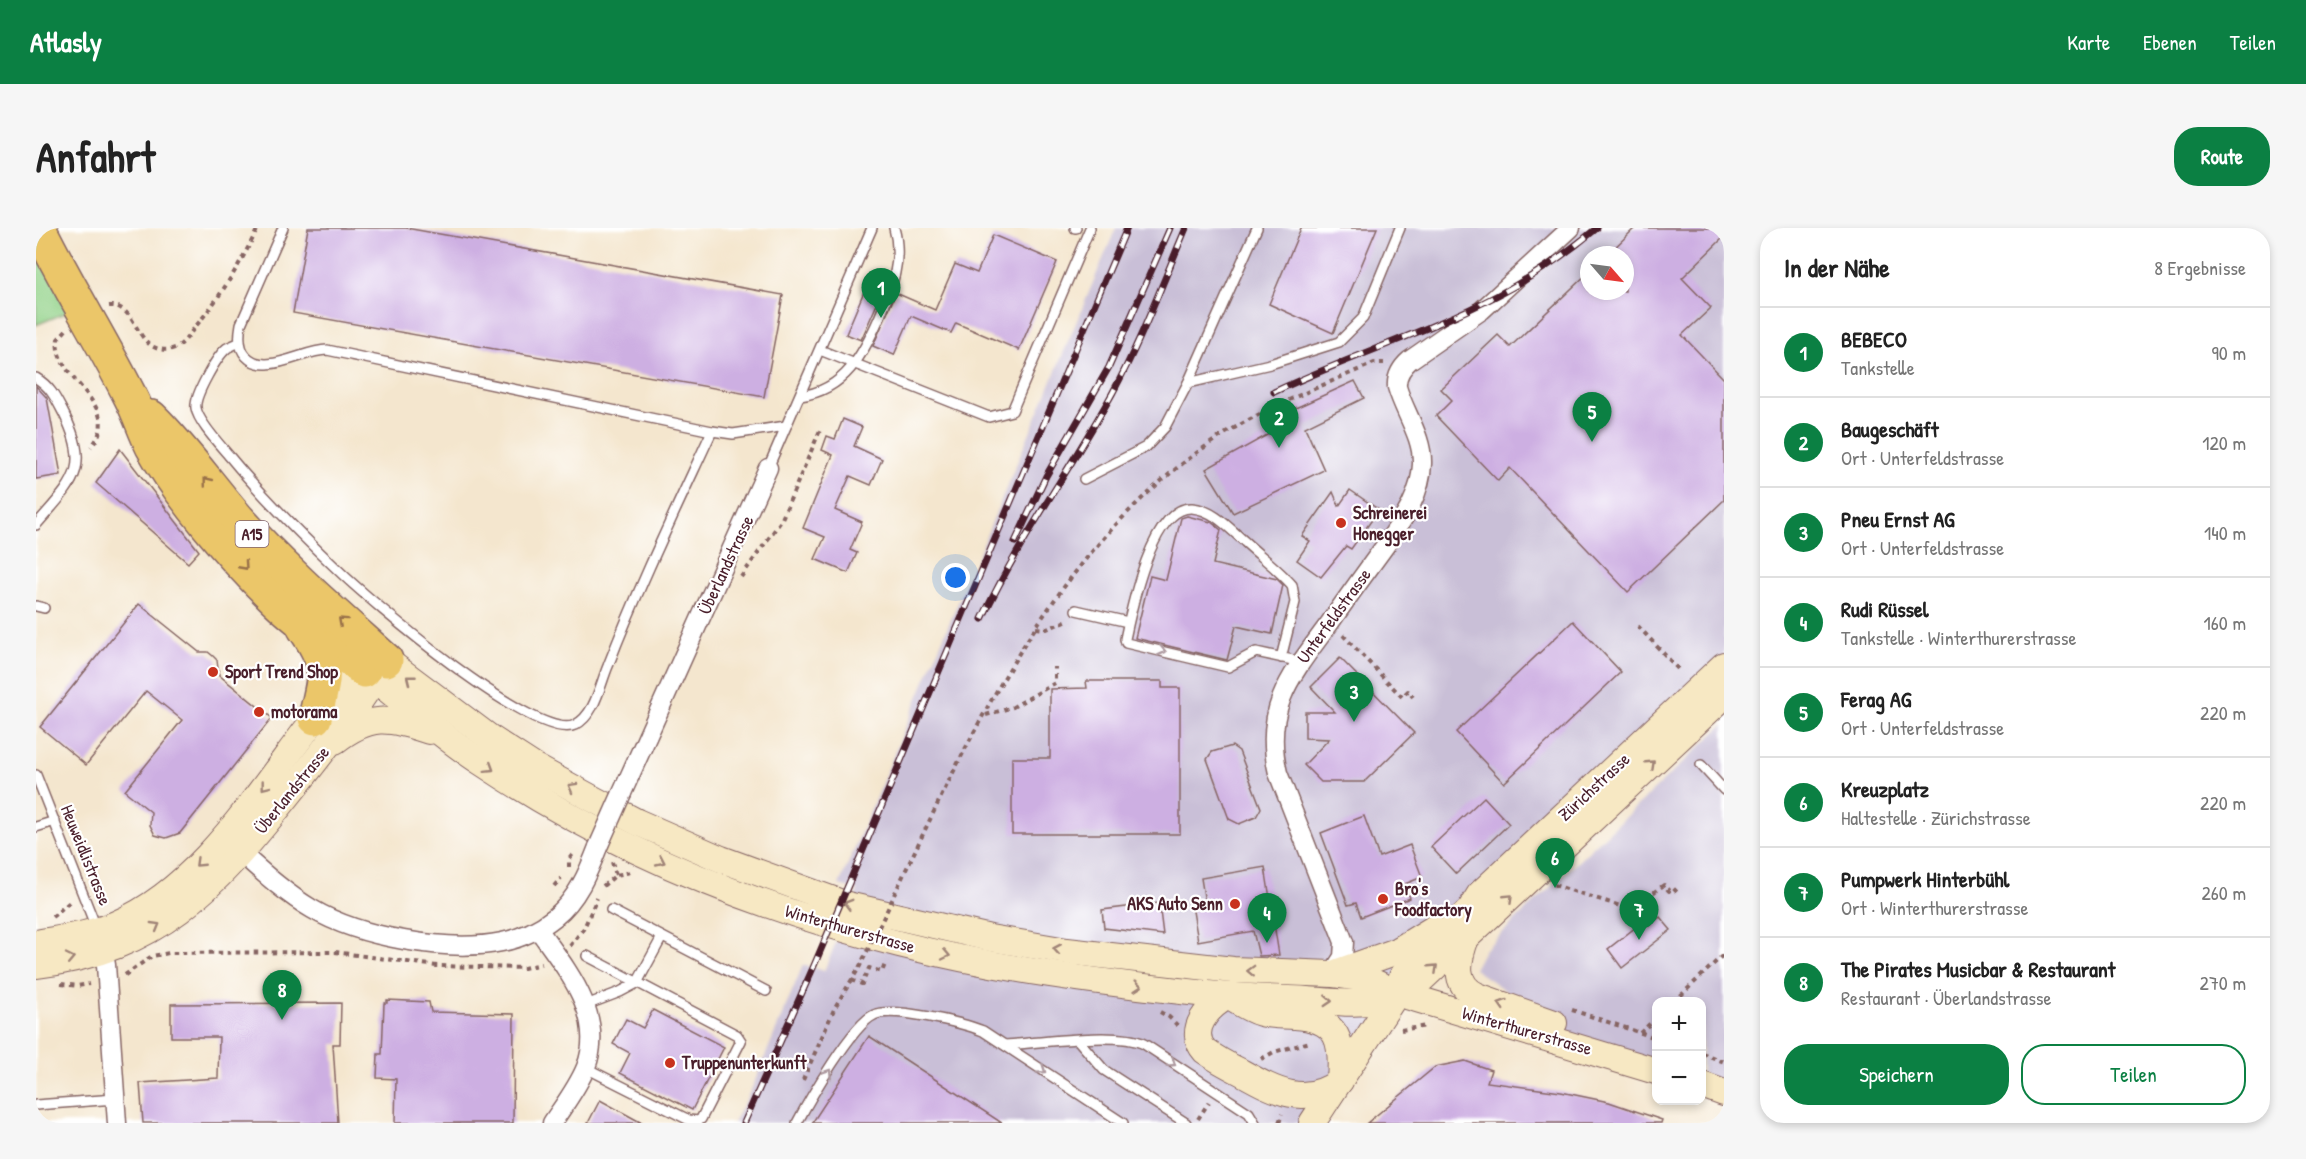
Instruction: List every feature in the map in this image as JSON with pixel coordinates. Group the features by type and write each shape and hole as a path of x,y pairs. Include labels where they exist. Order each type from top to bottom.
{"highway":[{"name":"A15","path":"39,228 130,396 152,445 187,497 231,551 271,595 300,622 339,650 375,670"},
{"name":"A15","path":"130,396 171,437 216,493 375,670"},
{"path":"300,622 317,647 324,664 321,733"}],"main road":[{"name":"Zürichstrasse","path":"1311,1123 1397,993 1405,972 1470,910 1480,894 1724,664"},
{"name":"Überlandstrasse","path":"36,943 73,937 100,940 139,936 179,912 203,893 284,763 321,733 337,692 375,670"},
{"name":"Winterthurerstrasse","path":"375,670 441,735 523,789 581,821 680,870 793,913 900,944 974,960 1100,982 1228,996 1354,1002 1375,1001 1397,993"},
{"name":"Winterthurerstrasse","path":"375,670 533,766 595,800 704,852 847,905 990,938 1067,951 1233,970 1332,974 1367,979 1397,993 1591,1049 1652,1070"},
{"name":"Zürichstrasse","path":"1397,993 1422,979 1724,696"},
{"path":"321,733 356,727 369,721 382,719 400,721 441,735"},
{"path":"1332,974 1397,951 1433,929 1464,903 1480,894"},
{"path":"1466,938 1458,967 1460,977 1467,989 1478,996 1553,1022 1591,1049"},
{"name":"Überlandstrasse","path":"36,965 73,958 100,940"},
{"path":"1228,996 1263,1014 1308,1017 1327,1024 1336,1035 1340,1045 1340,1081 1323,1092 1302,1096 1279,1092 1249,1077 1211,1056 1203,1049 1199,1041 1198,1030 1204,1016 1218,1001 1228,996"},
{"path":"1706,1087 1724,1093"}],"street":[{"path":"1402,369 1410,360 1482,310 1571,228"},
{"name":"Unterfeldstrasse","path":"1332,974 1343,957 1344,942 1281,784 1274,747 1279,705 1287,684 1407,513 1420,481 1422,453 1397,387 1402,369"},
{"name":"Überlandstrasse","path":"538,928 556,916 571,900 585,878 768,468"},
{"path":"232,845 273,881 311,909 340,923 387,938 427,943 492,944 519,938 538,928 557,955 586,1005 591,1023 592,1041 586,1068 552,1123"},
{"path":"100,940 107,981 117,1123"}],"lane":[{"path":"283,228 241,324 240,343 248,358 256,363 264,365 327,350 712,431 733,434 786,426"},
{"path":"768,468 872,228"},
{"path":"800,396 817,394 844,375 855,364 868,344 895,279 898,252 894,228"},
{"path":"820,350 989,417 1012,411 1090,228"},
{"path":"1084,479 1146,447 1165,427 1188,383 1257,228"},
{"path":"1188,383 1270,364 1339,342 1363,318 1400,228"},
{"path":"240,343 221,354 198,394 196,402 199,417 222,448 279,512 385,612 483,686 535,718 551,725 564,727 574,725 591,708 631,605 712,431"},
{"path":"36,378 52,391 78,449 78,461 71,482 36,525"},
{"path":"1281,657 1295,602 1292,585 1218,519 1200,510 1180,510 1166,523 1144,563 1128,622 1126,643 1230,667 1254,653 1302,662"},
{"path":"1076,610 1128,622"},
{"path":"1701,765 1724,789"},
{"name":"Heuweidlistrasse","path":"36,775 100,940"},
{"path":"36,827 55,821"},
{"path":"611,910 766,991"},
{"path":"586,1005 620,993 637,983 662,937"},
{"path":"586,1068 689,1120 698,1121 740,1045 739,1037 587,956"},
{"path":"797,1123 857,1029 875,1014 896,1011 972,1027 1005,1045 1123,1123"},
{"path":"1005,1045 1119,1038 1139,1041 1249,1113 1255,1123"},
{"path":"1078,1040 1104,1070 1186,1123"},
{"path":"36,1105 116,1099"}],"path":[{"path":"102,308 112,305 123,308 148,343 157,348 172,349 188,337 209,311 244,257 258,228"},
{"path":"68,329 58,339 59,352 66,366 97,409 101,423 95,443 78,461"},
{"path":"799,1088 835,1007 859,968 948,783 1036,628 1068,579 1107,533 1149,491 1193,455 1262,412 1374,363 1385,363 1402,369"},
{"path":"798,482 821,428"},
{"path":"1036,628 1043,630 1075,617 1076,610"},
{"path":"1330,621 1402,697 1408,691 1413,698"},
{"path":"1638,626 1678,669"},
{"path":"985,715 1013,707 1055,683 1055,668"},
{"path":"1554,885 1630,909 1664,885 1669,891 1673,888 1680,895"},
{"path":"58,984 78,986 107,981 123,976 152,956 169,953 335,952 417,965 524,968 540,965 570,946 580,934 600,890"},
{"path":"1679,997 1724,954"},
{"path":"851,980 862,984 869,968 882,972 885,964"},
{"path":"1640,1033 1652,1021"},
{"path":"1395,1032 1406,1028 1430,1027"},
{"path":"1249,1077 1254,1066 1265,1056 1312,1042"},
{"path":"1706,1055 1724,1062"},
{"path":"1195,1123 1216,1092"}],"shaded area":[{"path":"1116,228 1724,228 1724,665 1480,894 1312,1123 733,1123 752,1088 803,965 824,971 858,890 839,885"},
{"path":"1724,724 1724,1093 1706,1086 1706,997 1652,997 1652,1069 1591,1049 1474,969 1484,950"}],"green space":[{"path":"36,228 80,307 36,325"}],"building":[{"path":"308,228 406,228 783,295 764,397 293,313"},
{"path":"1301,228 1377,228 1333,333 1269,304"},
{"path":"1635,228 1724,228 1724,237 1682,278 1711,308 1682,335 1724,379 1724,500 1628,592 1510,468 1498,481 1436,416 1452,400 1441,389 1498,335 1510,347 1580,281 1580,300 1634,300 1634,246 1616,246"},
{"path":"993,235 1057,262 1019,350 956,323 951,333 911,316 894,355 873,346 896,293 935,310 955,264 977,273"},
{"path":"868,282 884,288 861,340 846,334"},
{"path":"1355,381 1364,398 1305,427 1324,470 1233,513 1206,469 1294,420 1291,410"},
{"path":"36,386 47,398 61,475 36,479"},
{"path":"843,419 862,427 854,446 882,459 871,485 850,476 835,510 862,522 850,550 857,553 848,573 815,559 825,537 803,528 833,455 822,450 827,436 835,439"},
{"path":"120,449 199,551 188,563 96,483"},
{"name":"Schreinerei Honegger","path":"1350,490 1379,510 1351,549 1346,546 1321,577 1297,560 1310,541 1302,536 1333,492 1339,506"},
{"path":"1187,516 1211,522 1221,530 1213,564 1277,579 1283,585 1272,634 1236,626 1227,660 1135,638 1150,576 1166,580 1181,518"},
{"path":"139,604 199,652 208,652 213,656 217,660 219,675 272,718 180,833 166,838 155,835 150,825 151,812 125,791 182,720 146,691 86,765 40,727"},
{"path":"1573,621 1621,672 1504,783 1456,732"},
{"path":"1340,658 1414,733 1364,782 1321,782 1304,765 1329,739 1305,738 1305,712 1335,712 1311,687"},
{"path":"1086,681 1162,681 1162,688 1180,688 1180,834 1012,834 1012,758 1050,758 1050,689 1087,688"},
{"path":"1232,746 1239,751 1261,808 1256,817 1239,824 1229,819 1207,759 1212,752"},
{"path":"1484,797 1509,824 1456,874 1431,847"},
{"path":"1364,816 1379,857 1410,845 1422,877 1405,884 1410,898 1361,917 1356,903 1348,905 1321,833"},
{"name":"AKS Auto Senn","path":"1265,867 1279,955 1259,956 1253,931 1198,941 1192,905 1205,903 1201,878"},
{"path":"1159,903 1163,935 1104,928 1102,910"},
{"path":"1660,917 1671,930 1622,968 1608,949 1645,920 1649,926"},
{"path":"387,1000 429,1002 431,1012 514,1014 513,1123 395,1123 396,1079 377,1078 378,1054 382,1054 384,1003 387,1003"},
{"path":"341,1003 340,1044 333,1044 338,1123 143,1123 140,1083 218,1078 219,1037 171,1037 171,1004"},
{"name":"Truppenunterkunft","path":"653,1010 724,1047 692,1110 620,1073 630,1053 613,1044 626,1019 643,1028"},
{"path":"869,1036 1002,1123 812,1123"},
{"path":"1465,1061 1491,1070 1487,1082 1561,1092 1609,1102 1662,1120 1661,1123 1367,1123 1435,1067"},
{"path":"600,1100 642,1123 588,1123"}],"railway":[{"path":"744,1123 813,968 1127,228"},
{"path":"1015,542 1046,476 1109,367 1170,228"},
{"path":"982,619 1028,533 1123,374 1186,228"},
{"path":"1274,392 1471,309 1524,281 1597,228"}],"place":[{"name":"BEBECO","path":"881,318"},
{"name":"Ferag AG","path":"1592,442"},
{"name":"Baugeschäft","path":"1279,448"},
{"name":"Schreinerei Honegger","path":"1341,523"},
{"name":"Sport Trend Shop","path":"213,672"},
{"name":"motorama","path":"259,712"},
{"name":"Pneu Ernst AG","path":"1354,722"},
{"name":"Kreuzplatz","path":"1555,888"},
{"name":"Bro's Foodfactory","path":"1383,899"},
{"name":"AKS Auto Senn","path":"1235,904"},
{"name":"Pumpwerk Hinterbühl","path":"1639,940"},
{"name":"Rudi Rüssel","path":"1267,943"},
{"name":"The Pirates Musicbar & Restaurant","path":"282,1020"},
{"name":"Truppenunterkunft","path":"670,1063"}]}
